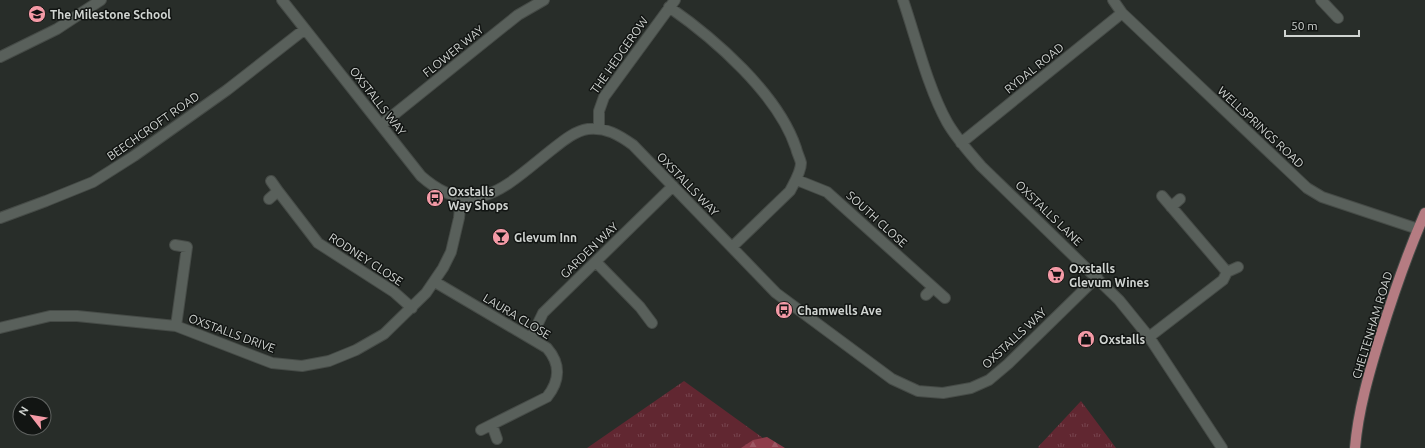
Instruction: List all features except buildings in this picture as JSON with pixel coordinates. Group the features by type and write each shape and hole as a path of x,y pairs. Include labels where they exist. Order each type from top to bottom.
{"main road":[{"name":"CHELTENHAM ROAD","path":"1355,448 1364,394 1374,359 1395,290 1425,213"}],"street":[{"path":"0,57 57,29 101,0"},
{"name":"OXSTALLS WAY","path":"282,0 420,176 440,191 461,199 487,195 502,188 567,138 587,129 599,129 620,136 633,146 673,186 776,293 892,379 918,391 944,393 971,388 989,380 1008,364 1097,277"},
{"name":"FLOWER WAY","path":"381,125 518,15 544,0"},
{"name":"OXSTALLS LANE","path":"903,0 937,99 947,122 961,143 981,166 1119,300 1149,337 1222,448"},
{"name":"WELLSPRINGS ROAD","path":"1113,0 1122,13 1307,188 1322,197 1418,230"},
{"path":"1320,0 1338,18"},
{"path":"672,2 727,53 766,95 792,136 801,163 796,180 790,191 732,247"},
{"name":"THE HEDGEROW","path":"599,129 599,111 604,97 672,2"},
{"name":"RYDAL ROAD","path":"961,143 1122,13"},
{"name":"BEECHCROFT ROAD","path":"0,218 93,182 134,156 227,90 305,29"},
{"name":"SOUTH CLOSE","path":"796,180 828,192 930,291 945,298"},
{"name":"RODNEY CLOSE","path":"271,181 318,243 394,292 412,308"},
{"name":"GARDEN WAY","path":"531,338 543,313 673,186"},
{"path":"269,198 278,191"},
{"path":"1162,196 1227,272"},
{"name":"OXSTALLS DRIVE","path":"0,328 50,316 77,316 176,326 204,335 238,351 272,363 302,366 329,361 356,350 384,334 412,308 435,282 451,252 459,218 461,199"},
{"path":"1171,207 1180,199"},
{"path":"175,245 187,247 176,326"},
{"path":"596,262 640,307 652,323"},
{"path":"1149,337 1223,280 1227,272 1238,266"},
{"name":"LAURA CLOSE","path":"435,282 547,348 557,364 557,380 553,390 547,398 481,430"},
{"path":"492,425 497,439"}],"green space":[{"path":"684,381 777,448 587,448"},
{"path":"1081,401 1116,448 1039,448 1038,447"},
{"path":"767,437 785,448 741,448 753,440"}],"place":[{"name":"The Milestone School","path":"37,14"},
{"name":"Oxstalls Way Shops","path":"435,198"},
{"name":"Glevum Inn","path":"501,237"},
{"name":"Oxstalls Glevum Wines","path":"1056,275"},
{"name":"Chamwells Ave","path":"784,310"},
{"name":"Oxstalls","path":"1086,339"}]}
